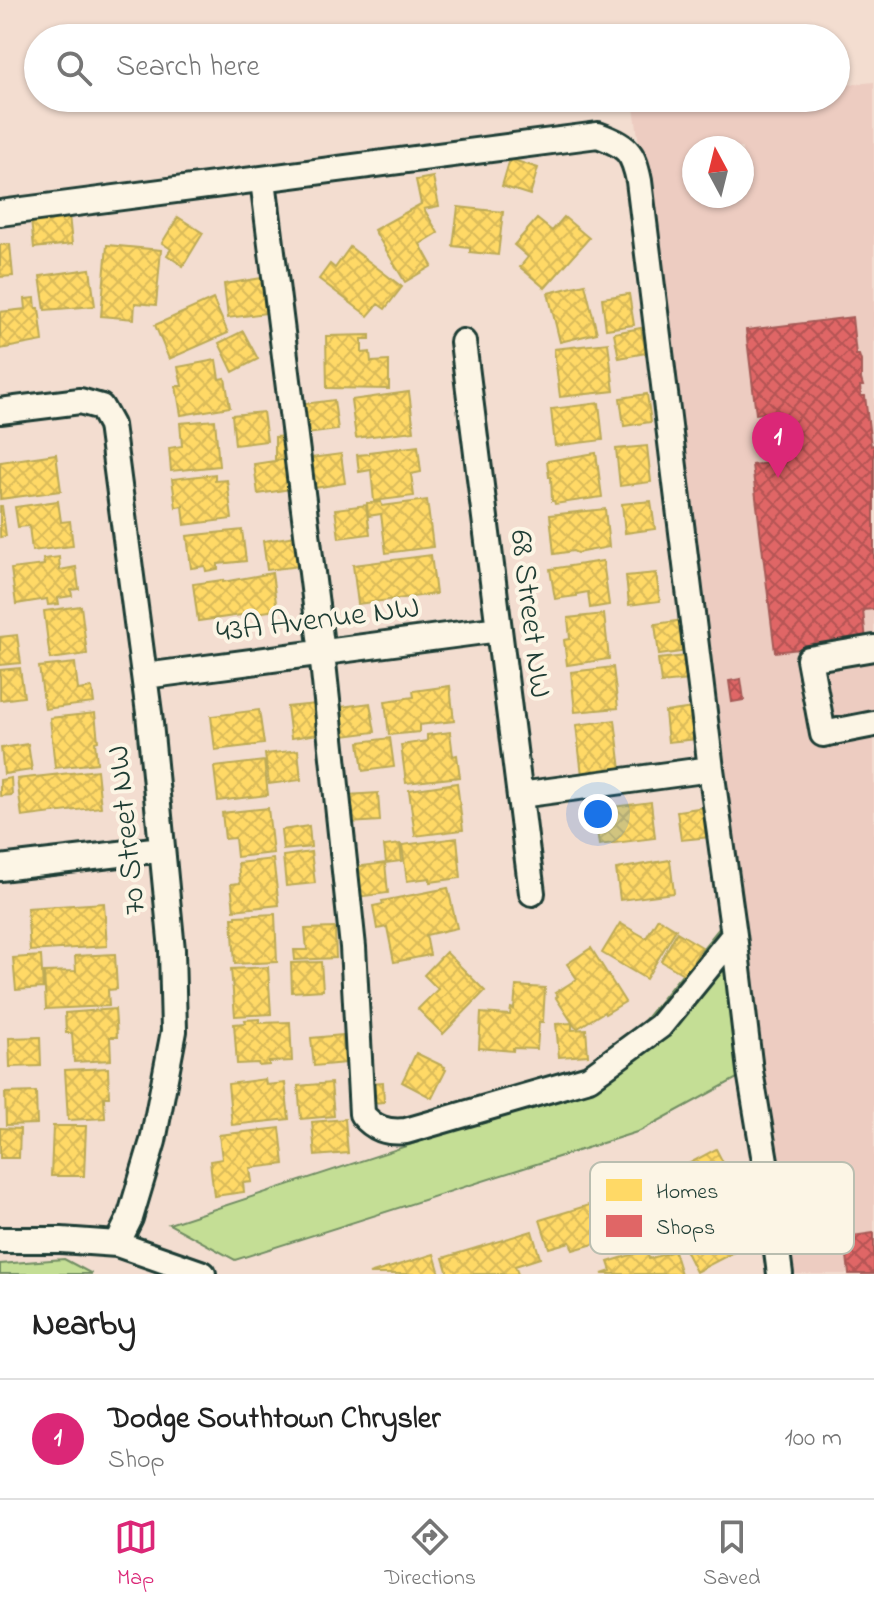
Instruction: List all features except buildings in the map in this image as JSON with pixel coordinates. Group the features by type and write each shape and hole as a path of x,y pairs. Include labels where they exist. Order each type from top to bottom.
{"street":[{"path":"0,213 598,135 620,143 634,160 750,1071 765,1162"},
{"path":"263,180 322,653 353,947 362,1114 370,1124 381,1129 406,1131 589,1078 660,1026 734,935"},
{"name":"68 Street NW","path":"463,342 532,893"},
{"name":"70 Street NW","path":"0,411 80,401 101,407 111,425 145,676 172,950 174,1031 153,1141 130,1218 117,1244"},
{"name":"43A Avenue NW","path":"145,676 499,629"},
{"path":"874,648 809,659 823,734 874,724"},
{"path":"520,795 711,769"},
{"path":"0,868 162,849"},
{"path":"0,1240 117,1244 203,1274"},
{"path":"777,1254 780,1274"}],"shaded area":[{"path":"874,82 874,1274 780,1274 777,1254 854,1254 854,1162 765,1162 763,1064 737,906 635,112 850,112 850,85"}],"green space":[{"path":"737,906 763,1064 640,1131 235,1260 169,1224 592,1085"},
{"path":"64,1259 92,1274 0,1274 0,1264"}],"place":[{"name":"Dodge Southtown Chrysler","path":"778,478"}]}
